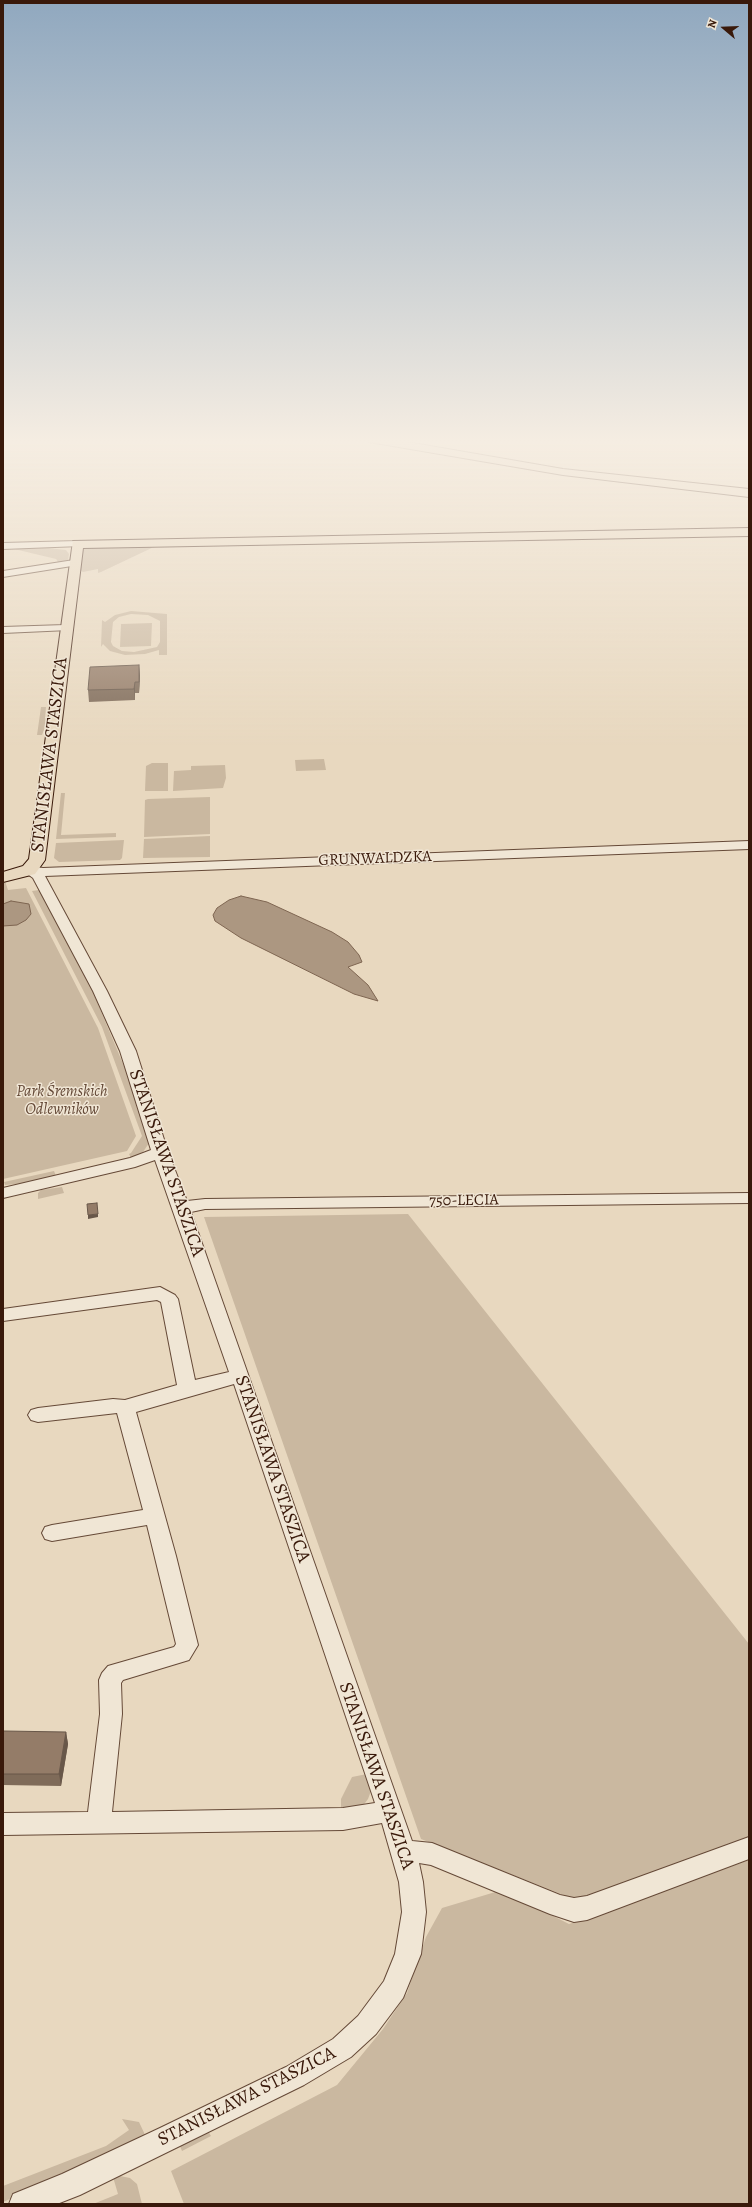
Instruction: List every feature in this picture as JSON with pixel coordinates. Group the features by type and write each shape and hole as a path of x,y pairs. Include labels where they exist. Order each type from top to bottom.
{"main road":[{"path":"77,544 189,542"},
{"name":"STANISŁAWA STASZICA","path":"29,870 37,860 65,628 77,544"},
{"name":"GRUNWALDZKA","path":"3,878 29,870"}],"street":[{"path":"3,546 77,544"},
{"path":"3,574 74,563"},
{"path":"3,630 65,628"},
{"name":"GRUNWALDZKA","path":"29,870 43,872 100,870 749,844"},
{"name":"STANISŁAWA STASZICA","path":"23,2204 70,2185 139,2153 295,2076 328,2058 356,2036 377,2013 394,1989 408,1954 414,1912 411,1882 404,1853 240,1376 160,1152 138,1081 111,1012 38,876 29,870"},
{"path":"3,1193 135,1162 160,1152"},
{"name":"750-LECIA","path":"180,1208 205,1204 749,1198"},
{"path":"3,1315 156,1293 163,1294 169,1300 187,1389"},
{"path":"38,1415 113,1406 127,1407 187,1389 240,1376"},
{"path":"99,1824 111,1714 110,1680 116,1673 181,1654 187,1645 155,1516 127,1419 127,1407"},
{"path":"52,1533 155,1516"},
{"path":"3,1824 99,1824 348,1819 389,1811"},
{"path":"404,1853 418,1852 432,1854 559,1906 574,1910 587,1908 749,1848"}],"green space":[{"path":"156,546 98,573 98,569 83,572 79,570 82,550 87,548"},
{"path":"48,548 66,550 69,554 68,560 59,563 56,559 14,549"},
{"path":"131,611 167,614 167,655 159,655 159,650 145,654 125,655 110,651 103,644 101,647 102,620 105,622 115,615","holes":["131,614 148,615 160,621 160,642 157,647 134,652 122,651 113,646 111,642 113,622 119,617"]},
{"path":"152,623 151,646 120,647 121,624"},
{"path":"41,707 46,707 45,718 48,719 42,735 37,735"},
{"path":"324,759 326,770 296,771 295,760"},
{"path":"152,763 168,763 168,791 145,791 146,766"},
{"path":"225,765 226,778 223,788 173,791 174,771 191,770 191,766"},
{"path":"61,793 65,793 61,835 116,833 116,837 56,839"},
{"path":"210,797 210,834 144,837 145,800"},
{"path":"210,836 210,857 143,858 144,839"},
{"path":"124,840 122,858 120,860 59,862 54,858 56,843"},
{"name":"Park Śremskich Odlewników","path":"5,881 8,890 26,888 98,1028 136,1136 127,1151 3,1179 3,882"},
{"path":"39,890 92,990 129,1078 149,1143 143,1152 131,1158 129,1154 142,1136 102,1027 32,891"},
{"path":"54,1171 56,1176 27,1183 5,1185 4,1182"},
{"path":"62,1187 64,1193 38,1199 38,1193 41,1190"},
{"path":"408,1214 749,1644 749,1839 579,1901 421,1839 204,1217"},
{"path":"367,1774 371,1791 368,1799 362,1807 341,1812 341,1799 352,1777"},
{"path":"749,1860 749,2204 184,2204 171,2171 337,2085 383,2029 407,1993 426,1937 442,1908 502,1890 569,1924"},
{"path":"122,2119 139,2122 147,2139 3,2202 3,2186 106,2146 129,2130"},
{"path":"208,2131 211,2136 182,2151 179,2144"},
{"path":"120,2176 130,2178 137,2184 142,2204 93,2204 118,2194 113,2177"}],"shaded area":[{"path":"241,896 267,902 332,932 348,942 359,955 362,962 348,967 368,985 378,1001 354,994 241,938 215,921 213,915 217,908 229,900"},
{"path":"11,901 29,904 31,914 26,920 17,925 3,926 3,904"}],"building":[{"path":"139,665 139,682 135,682 134,689 88,690 90,667"},
{"path":"97,1203 98,1214 88,1215 87,1204"},
{"path":"3,1731 66,1732 59,1774 3,1774"}]}
